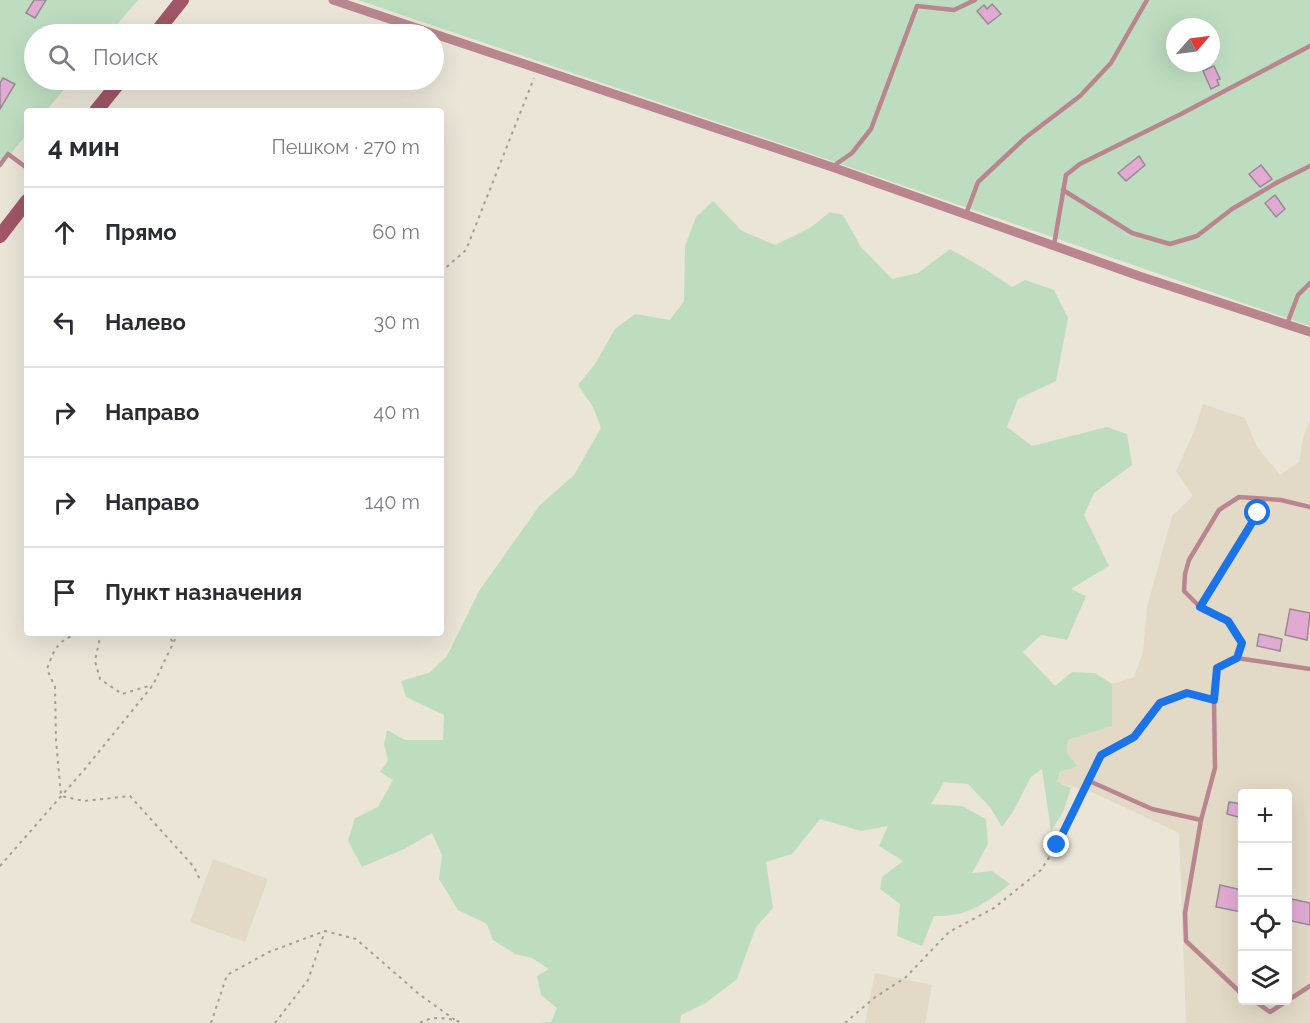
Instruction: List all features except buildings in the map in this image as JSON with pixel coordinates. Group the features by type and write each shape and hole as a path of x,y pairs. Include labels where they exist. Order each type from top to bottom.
{"street":[{"path":"163,24 182,0"},
{"path":"333,0 404,24"},
{"path":"444,38 832,167 1139,276 1310,332"},
{"path":"98,108 113,90"},
{"path":"0,235 24,205"}],"lane":[{"path":"832,167 852,153 870,129 918,3 954,10 975,0"},
{"path":"966,214 978,182 1025,138 1080,96 1111,63 1147,0"},
{"path":"1054,245 1066,175 1080,164 1182,114 1310,46"},
{"path":"0,165 8,154 24,166"},
{"path":"1063,190 1132,233 1170,244 1197,236 1232,209 1310,166"},
{"path":"1287,324 1298,295 1310,283"},
{"path":"1237,658 1242,643 1228,621 1200,607 1184,591 1185,574 1189,561 1219,510 1239,497 1281,500 1310,507"},
{"path":"1200,607 1258,513 1264,499"},
{"path":"1238,990 1186,942 1185,913 1201,820 1215,768 1214,700 1217,668 1237,658 1310,669"},
{"path":"1201,820 1152,808 1087,780 1101,755 1134,737 1160,703 1187,693 1214,700"},
{"path":"1292,998 1310,986"},
{"path":"1260,1005 1270,1012 1281,1005"}],"path":[{"path":"444,270 466,250 537,69"},
{"path":"61,796 56,740 55,687 47,669 55,647 72,636"},
{"path":"100,636 95,661 100,679 122,694 153,685"},
{"path":"168,636 173,642"},
{"path":"0,866 153,685 176,636"},
{"path":"845,1023 874,998 906,977 949,932 994,908 1041,870 1057,845 1087,780"},
{"path":"61,796 84,801 130,796 194,867 201,882"},
{"path":"275,1023 308,980 325,931"},
{"path":"211,1023 228,975 269,952 325,931 356,939 418,994 455,1020 463,1023"},
{"path":"420,1023 428,1018 455,1020"}],"shaded area":[{"path":"1203,404 1245,418 1257,447 1280,475 1299,462 1303,438 1310,420 1310,1023 1186,1023 1179,833 1094,793 1057,782 1067,752 1068,740 1112,726 1112,684 1134,677 1143,652 1147,607 1172,516 1193,496 1176,471 1194,432"},
{"path":"213,859 268,879 245,942 190,922"},
{"path":"875,973 932,985 925,1023 865,1023"}],"green space":[{"path":"0,0 138,0 118,24 24,24 24,90 64,90 49,108 24,108 24,138 0,167"},
{"path":"358,0 1310,0 1310,326 444,29 444,24 429,24"},
{"path":"713,201 742,231 775,245 810,228 830,212 843,215 861,247 892,279 918,273 950,249 1012,287 1025,280 1054,290 1068,318 1056,381 1018,399 1007,427 1032,446 1107,427 1127,434 1132,465 1094,493 1084,515 1109,566 1071,589 1086,596 1067,640 1041,635 1023,652 1055,686 1072,672 1095,673 1112,684 1112,726 1068,740 1067,752 1077,766 1060,772 1057,782 1071,788 1063,812 1051,831 1042,769 1031,777 1014,810 1002,827 990,807 968,784 944,782 931,804 962,806 986,819 988,844 972,873 992,871 1010,884 992,898 966,912 934,916 922,946 897,936 900,904 880,889 882,877 903,861 879,846 888,826 861,831 820,819 792,854 766,862 773,908 756,927 737,979 706,1003 681,1015 680,1023 536,1023 551,1022 557,1008 541,995 537,976 549,969 532,958 515,954 493,940 487,924 458,910 439,879 442,855 432,833 404,849 362,867 348,841 355,818 378,807 393,780 380,772 388,761 384,744 387,730 405,740 443,740 444,715 406,697 401,681 429,673 447,656 479,591 540,505 574,475 601,428 593,407 578,385 595,364 615,329 635,314 670,320 684,301 685,246 696,217"}],"route":[{"path":"1057,845 1101,755 1134,737 1160,703 1187,693 1214,700 1217,668 1237,658 1242,643 1228,621 1200,607 1258,513"}]}
